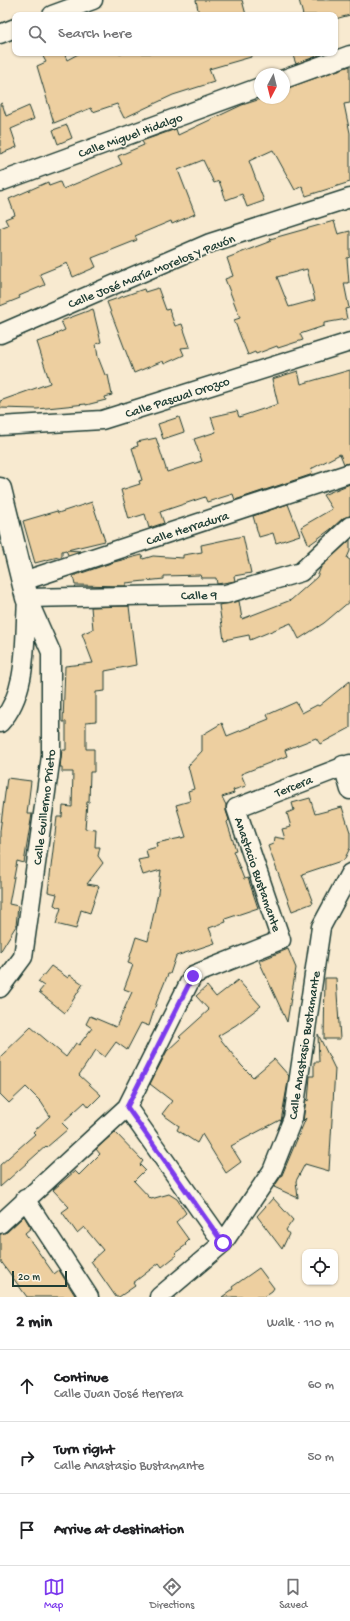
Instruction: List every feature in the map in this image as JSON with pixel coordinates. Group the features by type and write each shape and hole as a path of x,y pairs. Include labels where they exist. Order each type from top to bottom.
{"street":[{"path":"60,12 93,0"},
{"path":"0,34 12,29"},
{"path":"290,76 350,54"},
{"name":"Calle Miguel Hidalgo","path":"0,182 254,89"},
{"name":"Calle José María Morelos Y Pavón","path":"0,334 210,243 350,198"},
{"name":"Calle Pascual Orozco","path":"0,426 102,420 350,342"},
{"name":"Calle Herradura","path":"25,589 350,473"},
{"path":"0,489 25,589 21,681 7,716 0,723"},
{"name":"Calle 9","path":"25,589 226,594 300,572 350,526"},
{"name":"Calle Guillermo Prieto","path":"0,988 23,957 52,756 51,652 25,589"},
{"path":"346,764 350,790"},
{"name":"Tercera","path":"236,808 346,764"},
{"name":"Anastacio Bustamante","path":"127,1107 193,976 282,940 236,808"},
{"name":"Calle Anastasio Bustamante","path":"159,1297 223,1243 272,1171 293,1118 321,927 350,873"},
{"path":"0,1224 25,1199 127,1107 223,1243"},
{"path":"25,1199 89,1297"}],"building":[{"path":"196,0 242,0 245,12 198,12"},
{"path":"299,0 350,0 350,15 338,18 338,12 302,12"},
{"path":"43,56 65,56 67,60 74,56 251,56 209,69 214,82 173,95 124,118 117,104 93,112 91,108 54,123 37,66 46,62"},
{"path":"293,56 317,56 296,64"},
{"path":"350,66 350,103 344,104 350,133 350,182 306,196 302,186 295,190 273,150 249,161 264,201 247,207 242,194 226,200 219,181 214,183 203,160 178,170 195,214 172,224 171,221 135,236 137,240 92,258 96,267 73,277 67,263 40,274 45,285 19,296 20,298 0,306 0,228 8,225 5,219 15,215 9,199 48,182 49,186 60,182 63,189 122,164 118,156 144,145 142,141 176,129 178,135 242,105 254,101 254,104 290,104 290,87"},
{"path":"2,103 6,116 29,106 34,119 11,129 17,147 0,154 0,104"},
{"path":"67,125 72,138 58,144 53,130"},
{"path":"334,221 338,234 350,231 350,257 347,258 349,283 344,283 349,308 345,309 347,319 324,323 324,326 300,334 303,340 248,355 234,320 240,318 225,279 233,276 227,258 271,241 270,239","holes":["307,269 315,300 289,307 277,277"]},
{"path":"158,288 166,310 169,309 175,326 182,324 190,347 181,348 184,355 164,364 163,361 134,373 107,302 144,289 145,292"},
{"path":"93,309 101,342 96,344 98,357 105,375 108,375 112,395 105,397 106,400 86,405 37,409 0,408 0,401 50,383 37,342 55,336 54,335 65,330 61,321"},
{"path":"350,370 350,463 344,464 340,454 311,469 313,474 235,500 233,494 207,502 205,497 160,512 164,523 149,528 145,514 129,519 121,490 140,484 139,481 142,480 132,448 138,446 137,442 156,438 167,472 202,461 194,439 216,432 211,417 237,411 239,417 278,404 272,379 298,371 301,384"},
{"path":"179,417 184,432 163,439 158,424"},
{"path":"350,484 350,516 343,518 309,545 301,527 332,509 323,495"},
{"path":"92,502 105,541 67,550 80,551 68,555 66,550 62,551 62,556 35,563 23,521 57,511 58,513"},
{"path":"288,504 300,535 276,543 273,533 259,537 253,516"},
{"path":"243,536 251,573 234,576 235,581 217,584 216,578 201,578 200,575 164,576 164,579 126,583 126,586 75,585 73,576 114,562 142,555 143,559 153,556 183,558 183,555 202,552 201,545"},
{"path":"350,540 350,551 347,558 350,560 350,601 324,623 299,639 291,623 250,640 249,635 224,640 219,605 239,601 242,619 291,600 317,577 321,567"},
{"path":"129,606 136,665 105,671 105,691 96,692 96,721 86,722 86,749 94,749 94,772 90,772 89,802 87,802 85,829 96,830 95,847 100,847 98,856 103,863 87,884 99,886 90,913 81,910 76,929 56,924 61,908 54,905 57,894 48,892 57,817 62,817 63,806 72,807 73,772 62,772 62,767 60,767 62,750 66,750 66,722 63,722 65,666 93,663 82,634 93,629 91,607"},
{"path":"350,681 350,728 320,744 316,738 285,750 287,756 241,774 246,786 233,790 234,793 222,797 226,805 229,820 227,822 236,850 233,851 244,879 248,878 258,908 225,919 226,922 209,928 215,943 176,956 170,974 168,974 157,1001 149,1026 141,1023 127,1050 116,1042 105,1057 96,1050 79,1075 101,1095 89,1107 85,1102 62,1123 68,1129 47,1147 46,1146 0,1187 0,1165 35,1134 33,1132 50,1116 41,1102 26,1087 9,1103 0,1094 0,1057 31,1027 66,1057 76,1043 79,1045 92,1028 86,1024 90,1016 116,1027 132,992 124,989 133,965 128,963 136,937 148,941 158,893 161,870 143,875 138,860 148,858 146,850 157,847 156,843 186,837 176,805 190,801 188,791 194,789 188,766 202,751 202,735 222,723 227,736 269,719 267,715 296,702 302,713 317,705 319,706"},
{"path":"7,778 31,781 27,814 32,814 24,863 17,861 9,904 18,906 16,926 0,952 0,831"},
{"path":"310,798 315,814 342,807 350,832 350,848 344,860 302,874 313,903 292,911 268,846 273,844 274,837 285,839 282,829 291,827 287,813 294,810 292,803"},
{"path":"288,949 296,968 287,1022 259,961"},
{"path":"51,966 68,978 70,975 83,984 65,1013 39,992 44,986 38,982"},
{"path":"325,978 336,978 340,1039 324,1039"},
{"path":"238,980 261,1006 236,1025 218,1036 241,1065 253,1077 274,1059 289,1076 281,1121 280,1120 231,1146 241,1162 226,1173 202,1134 197,1143 177,1130 179,1126 162,1114 172,1101 150,1084 167,1051 181,1038 179,1037 209,1010 196,996 207,986 216,997"},
{"path":"318,1034 335,1069 329,1171 305,1164 296,1181 298,1198 274,1187 282,1175 306,1118 303,1121 306,1099 308,1101 310,1076 314,1076 314,1062 319,1062"},
{"path":"115,1132 143,1161 140,1165 145,1170 134,1181 151,1199 169,1194 177,1199 186,1213 176,1222 189,1240 185,1244 186,1245 175,1253 177,1255 162,1267 159,1263 133,1283 135,1286 119,1297 116,1297 91,1261 103,1250 84,1227 77,1233 62,1212 69,1207 53,1190 75,1171 79,1175 100,1154 96,1149"},
{"path":"273,1198 293,1220 286,1230 289,1234 282,1249 257,1216"},
{"path":"24,1216 31,1228 25,1233 54,1274 59,1270 76,1297 27,1297 0,1260 0,1234 7,1232"},
{"path":"259,1268 274,1288 272,1291 263,1297 222,1297 233,1289 232,1287"}],"route":[{"path":"193,976 127,1107 223,1243"}]}
